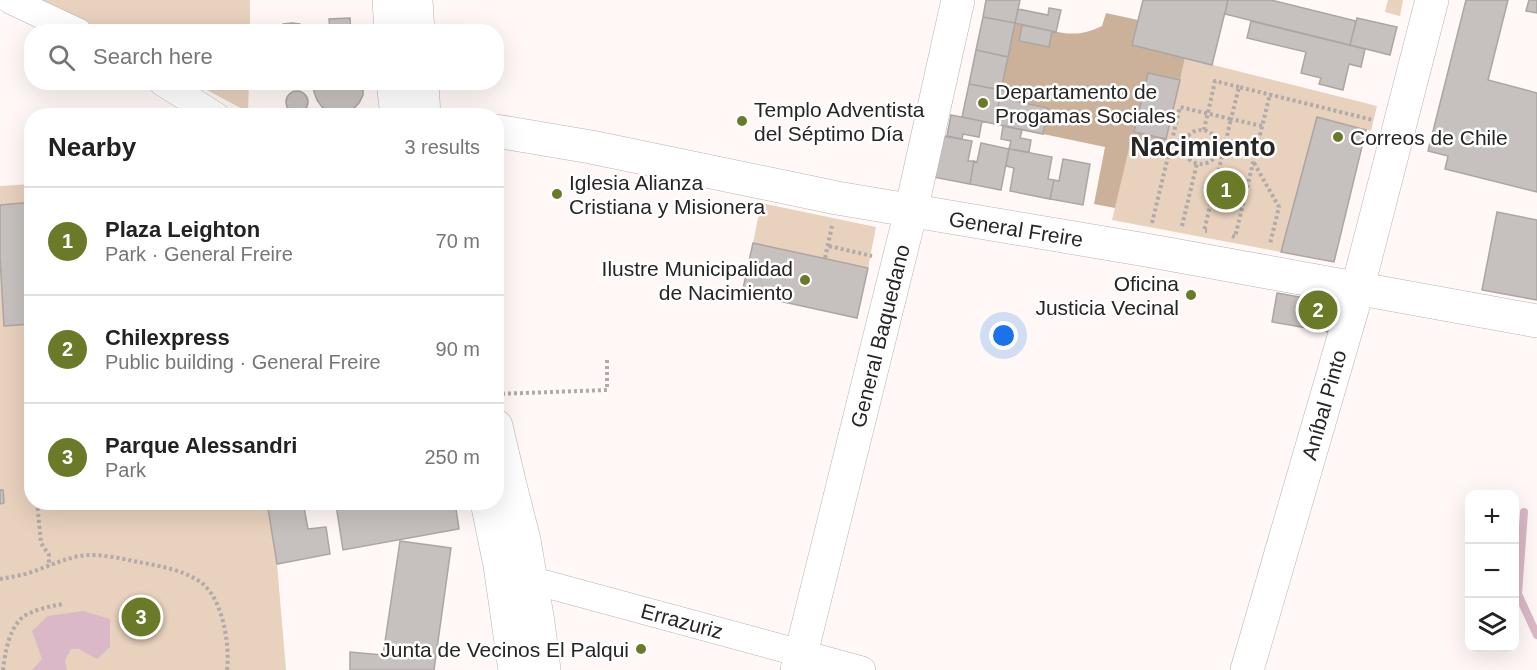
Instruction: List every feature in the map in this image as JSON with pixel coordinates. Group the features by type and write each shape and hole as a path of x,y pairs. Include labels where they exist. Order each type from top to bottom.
{"main road":[{"path":"389,0 390,24"},
{"path":"416,0 418,24"},
{"name":"General Baquedano","path":"799,661 911,211 958,0"},
{"name":"Aníbal Pinto","path":"1247,670 1357,288 1432,0"},
{"path":"394,90 396,108"},
{"path":"422,90 424,108"},
{"name":"General Freire","path":"504,132 591,147 837,198 1146,250 1537,321"},
{"path":"504,459 524,540 516,582 515,670"},
{"path":"489,510 500,565 516,582 544,670"}],"street":[{"path":"10,0 61,24"},
{"path":"175,90 203,108"},
{"name":"Errazuriz","path":"516,582 799,661 862,670"}],"path":[{"path":"1203,130 1215,81 1398,126"},
{"path":"1215,232 1204,231 1239,87"},
{"path":"1225,235 1236,237 1270,94"},
{"path":"1146,250 1180,106 1262,126"},
{"path":"1203,130 1213,134 1218,141 1215,157 1209,163 1200,164 1192,162 1186,156 1184,144 1190,133 1203,130"},
{"path":"1172,141 1184,144"},
{"path":"1217,152 1223,153"},
{"path":"1182,226 1197,163"},
{"path":"1254,163 1279,207 1263,271"},
{"path":"825,258 837,198"},
{"path":"829,246 898,262"},
{"path":"504,394 607,390 607,359"},
{"path":"38,510 41,543 49,555 49,566"},
{"path":"0,579 81,556 106,556 159,566 184,574 204,585 215,599 224,623 227,670"},
{"path":"3,670 13,630 24,617 51,606 64,604"}],"shaded area":[{"path":"40,0 250,0 250,24 85,24"},
{"path":"1388,0 1403,0 1400,16 1385,12"},
{"path":"1106,13 1138,20 1132,45 1185,58 1180,80 1148,74 1134,131 1166,139 1162,153 1130,145 1115,208 1094,204 1105,147 1043,134 1048,108 1014,101 1015,93 1001,90 1015,23 1022,25 1019,41 1049,47 1052,31 1072,34 1089,31 1102,26"},
{"path":"1185,58 1377,106 1371,131 1317,117 1281,252 1112,220 1130,145 1162,153"},
{"path":"207,90 249,90 248,108 241,108"},
{"path":"24,184 24,510 268,510 277,564 286,670 0,670 0,186"},
{"path":"761,203 876,227 868,268 753,243"},
{"path":"83,611 110,619 110,647 97,659 79,649 71,649 65,660 67,670 32,670 42,659 32,631 48,616"}],"building":[{"path":"986,0 1020,0 1015,23 983,17"},
{"path":"1143,0 1228,0 1212,65 1132,45"},
{"path":"1228,0 1271,0 1356,21 1350,45 1225,14"},
{"path":"1466,0 1508,0 1488,80 1537,93 1537,192 1445,169 1448,156 1428,151"},
{"path":"1529,0 1537,0 1537,13 1526,11"},
{"path":"1049,8 1061,10 1056,32 1015,23 1018,9 1048,15"},
{"path":"983,17 1015,23 1008,57 976,50"},
{"path":"350,18 350,24 329,24 329,19"},
{"path":"1357,18 1397,27 1390,55 1350,45"},
{"path":"1251,21 1365,49 1361,67 1349,64 1343,90 1319,84 1321,78 1301,73 1306,52 1247,38"},
{"path":"1022,25 1052,31 1049,47 1019,41"},
{"path":"976,50 1008,57 1001,90 969,84"},
{"path":"1148,73 1180,80 1166,139 1134,132"},
{"path":"969,84 1001,90 995,124 962,117"},
{"path":"314,90 363,90 363,95 354,108 324,108"},
{"path":"1001,90 1015,93 1014,101 1048,108 1043,134 995,124"},
{"path":"293,92 301,92 307,98 306,108 288,108 287,106 287,98"},
{"path":"951,115 982,121 979,137 963,134 962,139 947,136"},
{"path":"1317,117 1366,130 1334,262 1281,252"},
{"path":"1003,126 1022,130 1020,138 1031,140 1029,152 1009,149 1011,141 1001,139"},
{"path":"943,136 972,141 968,161 974,161 970,184 933,177"},
{"path":"981,143 1009,149 1001,190 970,184 974,161 977,162"},
{"path":"1009,149 1052,157 1048,179 1054,180 1050,199 1010,191 1014,168 1006,166"},
{"path":"1063,159 1090,164 1083,205 1050,199 1054,180 1059,181"},
{"path":"24,203 24,325 4,326 0,205"},
{"path":"1497,212 1537,220 1537,300 1482,290"},
{"name":"Ilustre Municipalidad de Nacimiento","path":"753,243 868,268 857,318 742,293"},
{"path":"1277,293 1334,303 1329,332 1272,322"},
{"path":"0,490 3,490 4,503 0,504"},
{"path":"268,510 304,510 308,529 326,527 330,554 277,564"},
{"path":"337,510 456,510 459,529 343,550"},
{"path":"400,541 451,548 434,670 350,670 350,652 383,655"}],"waterway":[{"path":"1524,512 1518,594 1537,635"}],"place":[{"name":"Departamento de Progamas Sociales","path":"983,103"},
{"name":"Templo Adventista del Séptimo Día","path":"742,121"},
{"name":"Correos de Chile","path":"1338,137"},
{"name":"Plaza Leighton","path":"1226,190"},
{"name":"Iglesia Alianza Cristiana y Misionera","path":"557,194"},
{"name":"Ilustre Municipalidad de Nacimiento","path":"805,280"},
{"name":"Oficina Justicia Vecinal","path":"1191,295"},
{"name":"Chilexpress","path":"1318,310"},
{"name":"Parque Alessandri","path":"141,617"},
{"name":"Junta de Vecinos El Palqui","path":"641,649"}],"district":[{"name":"Nacimiento","path":"1203,147"}]}
